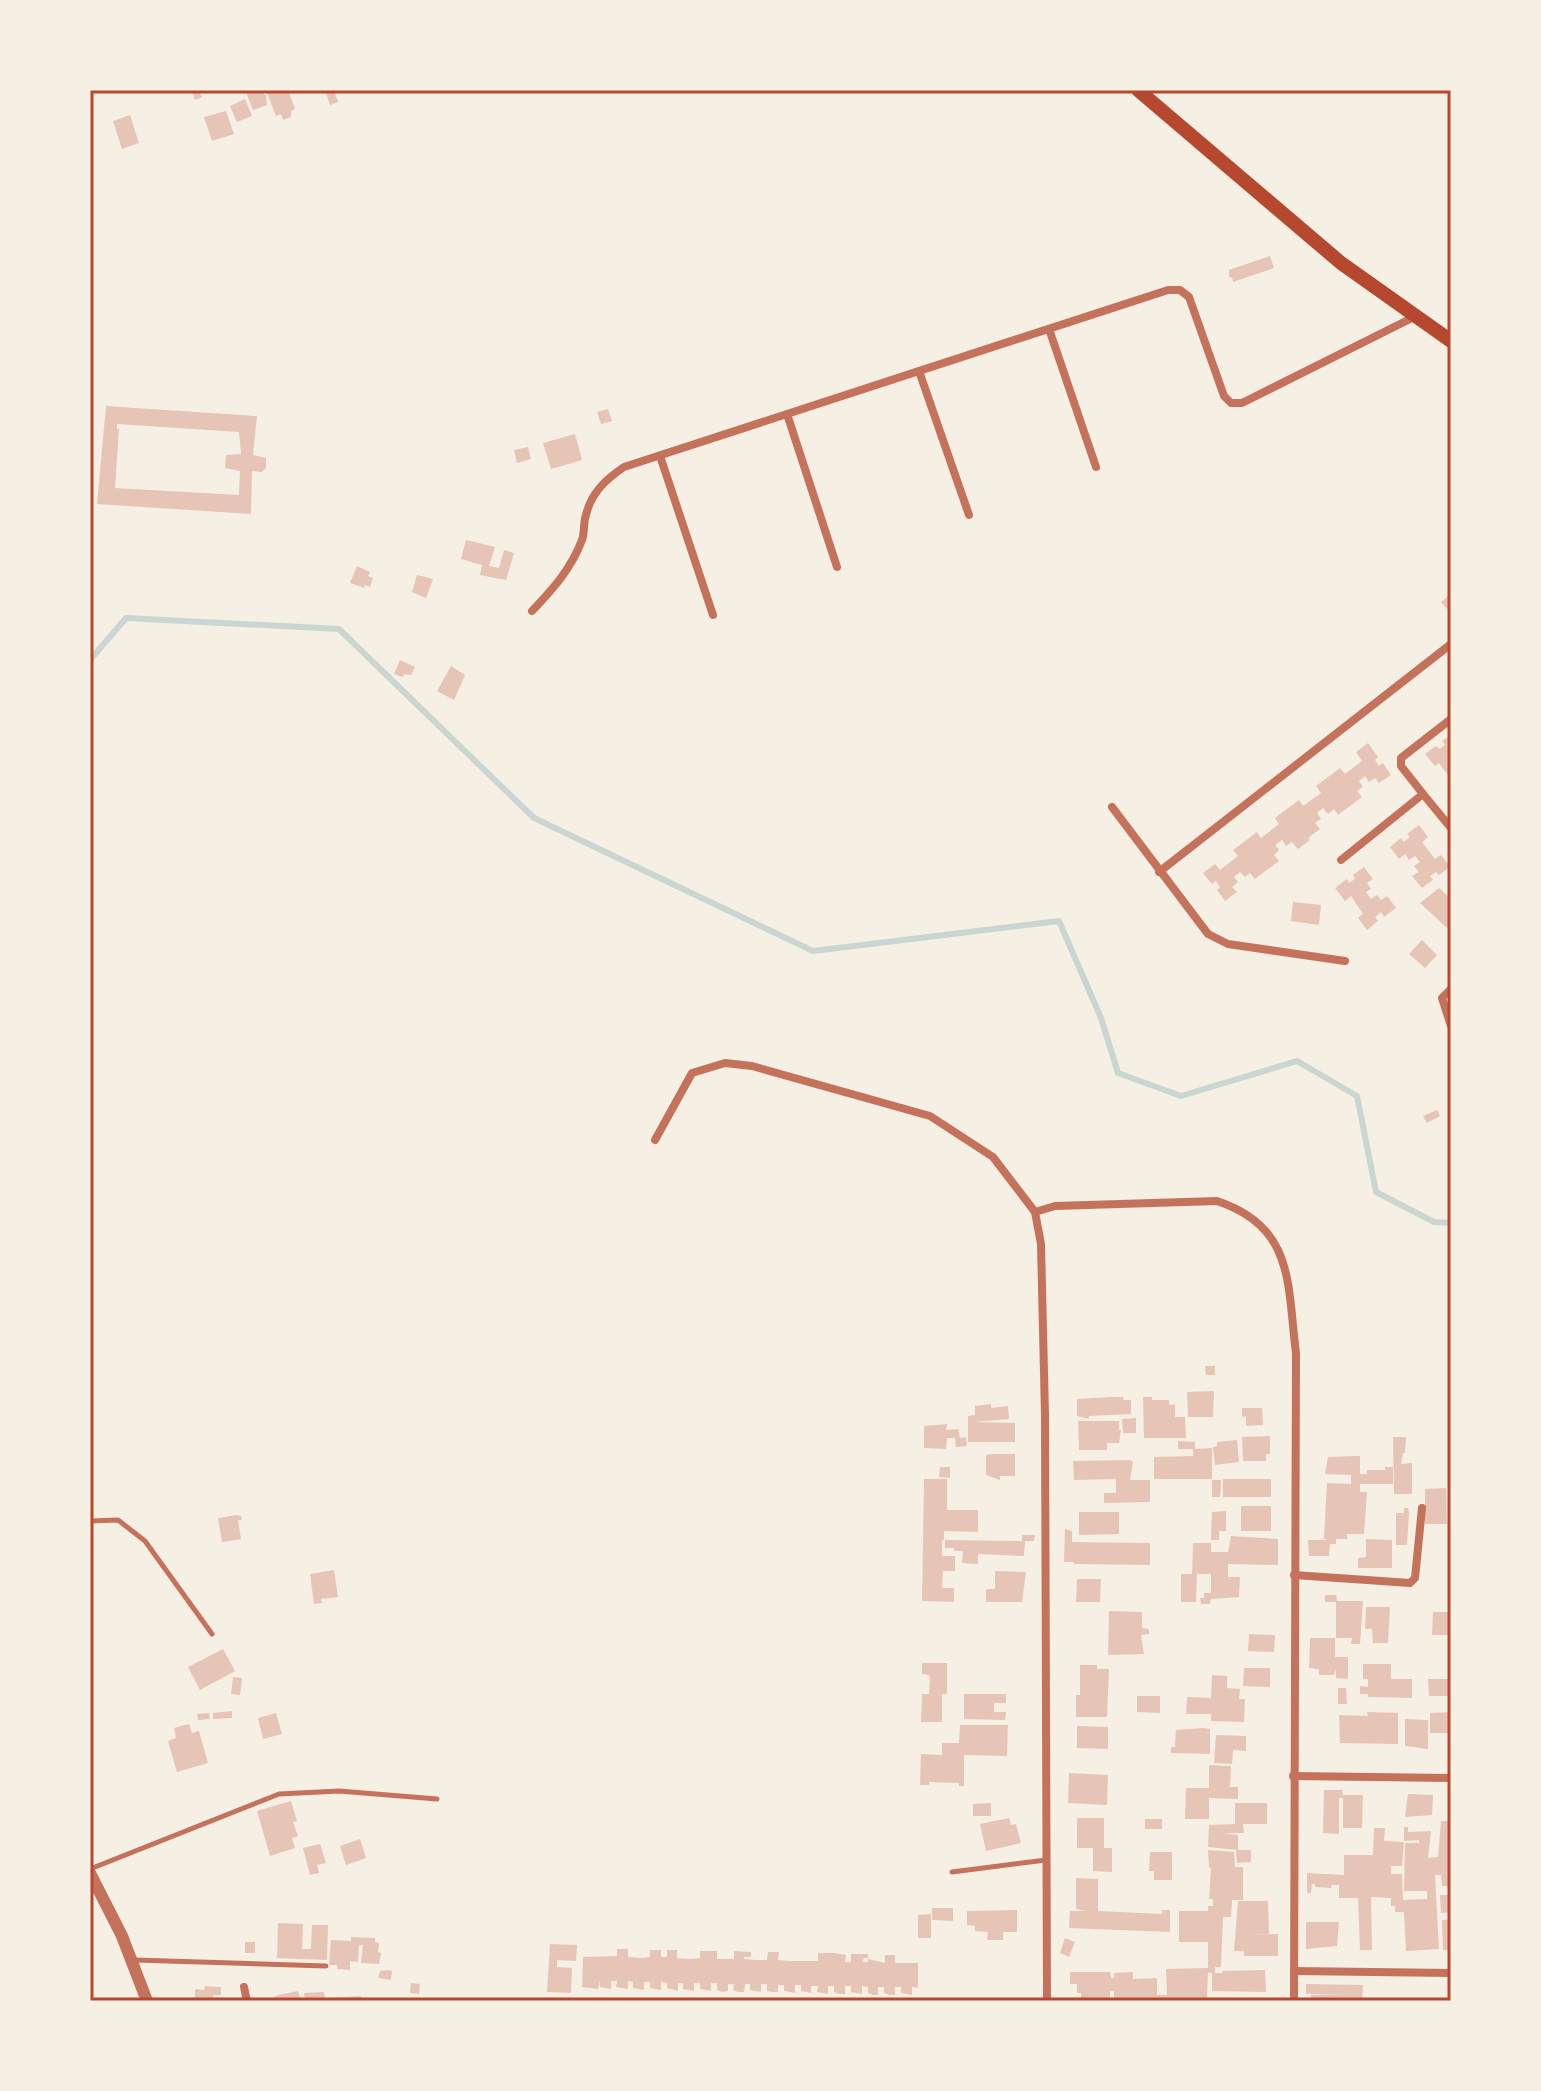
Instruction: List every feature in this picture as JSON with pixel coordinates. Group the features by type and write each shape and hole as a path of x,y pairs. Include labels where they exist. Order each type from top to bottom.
{"main road":[{"path":"1138,90 1341,263 1451,341"}],"street":[{"path":"532,611 563,578 583,537 585,516 593,496 607,479 624,467 1168,290 1180,290 1189,297 1224,396 1231,403 1242,403 1414,317"},
{"path":"1049,329 1096,467"},
{"path":"919,371 969,515"},
{"path":"787,414 837,567"},
{"path":"660,456 713,615"},
{"path":"1159,872 1451,644"},
{"path":"1451,719 1401,758 1401,766 1451,828"},
{"path":"1341,860 1423,794"},
{"path":"1112,807 1208,934 1228,944 1345,961"},
{"path":"1451,989 1442,998 1451,1026"},
{"path":"655,1140 692,1073 725,1063 752,1066 930,1116 993,1157 1035,1212 1041,1244 1045,1415 1047,2001"},
{"path":"1035,1212 1055,1206 1217,1201 1240,1209 1260,1222 1275,1241 1284,1263 1296,1353 1294,2001"},
{"path":"1294,1575 1410,1583 1415,1578 1422,1508"},
{"path":"1293,1776 1451,1778"},
{"path":"90,1871 122,1936 147,2001"},
{"path":"1294,1971 1451,1973"},
{"path":"244,1987 247,2001"}],"lane":[{"path":"90,1521 118,1520 145,1541 212,1634"},
{"path":"90,1871 279,1794 339,1791 437,1799"},
{"path":"952,1872 1047,1860"},
{"path":"131,1960 326,1966"}],"building":[{"path":"192,90 199,90 202,97 195,100"},
{"path":"245,90 262,90 267,105 253,110"},
{"path":"266,90 288,90 295,109 291,111 291,117 283,120 281,114 276,116"},
{"path":"325,90 334,90 338,102 330,105"},
{"path":"245,99 252,116 237,122 230,106"},
{"path":"226,111 234,134 212,141 204,117"},
{"path":"130,115 139,143 122,149 113,121"},
{"path":"1270,256 1274,268 1233,282 1232,277 1229,278 1229,270"},
{"path":"106,406 257,416 253,455 266,458 266,468 262,472 252,471 251,514 97,504","holes":["117,424 239,432 241,454 226,455 225,468 240,471 239,495 115,488"]},
{"path":"608,409 612,421 601,424 597,412"},
{"path":"575,434 582,460 551,469 543,443"},
{"path":"528,447 531,459 517,463 514,450"},
{"path":"466,540 495,547 489,566 499,568 504,550 514,553 506,580 480,575 482,565 461,559"},
{"path":"357,566 370,572 368,576 373,578 370,587 350,583"},
{"path":"417,575 433,579 426,598 412,592"},
{"path":"1451,594 1451,606 1447,609 1441,602"},
{"path":"400,660 415,667 411,675 404,674 403,677 394,674"},
{"path":"451,666 465,675 454,700 437,691"},
{"path":"1451,735 1451,779 1439,763 1435,766 1425,754 1436,746 1439,749 1445,745 1442,741"},
{"path":"1368,743 1378,757 1375,760 1379,766 1383,763 1391,775 1379,783 1375,778 1369,782 1365,776 1359,781 1363,787 1357,791 1362,797 1338,815 1334,809 1328,814 1323,808 1317,813 1321,819 1315,823 1320,829 1308,838 1310,840 1298,849 1292,842 1286,846 1282,840 1275,845 1279,850 1274,855 1279,861 1255,879 1250,873 1245,877 1240,872 1234,877 1238,882 1232,887 1237,892 1225,901 1217,890 1220,887 1216,881 1212,884 1203,873 1215,864 1220,870 1238,856 1233,850 1257,832 1261,838 1279,824 1275,818 1299,800 1303,806 1321,793 1316,786 1340,768 1345,774 1362,761 1356,752"},
{"path":"1419,825 1428,837 1422,842 1435,859 1441,855 1450,867 1439,875 1436,872 1430,876 1433,880 1422,888 1412,876 1419,872 1414,866 1420,862 1415,856 1409,860 1405,854 1399,859 1390,847 1401,838 1404,842 1410,837 1407,834"},
{"path":"1364,867 1373,879 1367,883 1371,889 1366,892 1371,899 1377,895 1381,900 1387,896 1396,908 1384,917 1381,912 1375,917 1378,921 1367,930 1358,918 1363,914 1351,896 1345,901 1335,888 1347,879 1349,883 1355,879 1353,875"},
{"path":"1439,888 1451,899 1451,924 1447,928 1420,903"},
{"path":"1293,902 1321,905 1319,925 1291,921"},
{"path":"1422,940 1437,955 1425,968 1409,954"},
{"path":"1437,1110 1440,1116 1427,1123 1423,1116"},
{"path":"1205,1366 1215,1366 1215,1375 1206,1375"},
{"path":"1214,1391 1213,1417 1188,1417 1187,1392"},
{"path":"1123,1397 1123,1400 1131,1400 1131,1414 1089,1416 1089,1419 1077,1416 1077,1399"},
{"path":"1143,1397 1169,1400 1169,1405 1175,1404 1175,1417 1185,1417 1186,1438 1144,1438"},
{"path":"991,1404 991,1408 1008,1406 1009,1419 975,1422 1015,1423 1015,1442 968,1442 968,1416 975,1415 975,1406"},
{"path":"1242,1408 1262,1408 1263,1425 1246,1426"},
{"path":"1136,1418 1136,1433 1123,1433 1122,1419"},
{"path":"1078,1421 1119,1421 1119,1443 1107,1443 1107,1450 1079,1450"},
{"path":"947,1424 946,1430 958,1429 960,1438 966,1437 967,1446 956,1447 955,1438 947,1438 946,1449 924,1448 924,1426"},
{"path":"1270,1436 1270,1454 1266,1454 1266,1461 1243,1461 1242,1437"},
{"path":"1393,1437 1406,1437 1401,1464 1412,1463 1412,1494 1394,1494"},
{"path":"1237,1440 1239,1462 1215,1465 1213,1447 1217,1446 1217,1442"},
{"path":"1178,1441 1195,1442 1195,1449 1178,1449"},
{"path":"1212,1448 1212,1479 1154,1479 1154,1457 1193,1456 1193,1449"},
{"path":"1015,1454 1015,1476 1000,1476 1000,1480 986,1475 986,1455"},
{"path":"1360,1456 1360,1474 1367,1474 1367,1470 1393,1467 1393,1484 1360,1484 1360,1492 1367,1492 1364,1534 1347,1534 1347,1539 1336,1539 1336,1544 1330,1544 1329,1556 1309,1556 1308,1540 1328,1540 1324,1539 1327,1483 1351,1484 1351,1475 1325,1474 1328,1457"},
{"path":"1073,1461 1133,1462 1130,1480 1150,1480 1150,1502 1104,1503 1104,1493 1116,1493 1116,1479 1074,1480"},
{"path":"940,1467 950,1467 950,1478 939,1477"},
{"path":"924,1479 947,1479 947,1510 978,1510 978,1532 944,1531 942,1556 955,1556 955,1571 943,1571 942,1588 954,1588 954,1602 922,1601"},
{"path":"1223,1479 1271,1479 1271,1497 1223,1497"},
{"path":"1212,1480 1221,1480 1220,1497 1212,1497"},
{"path":"1446,1488 1447,1524 1425,1524 1425,1489"},
{"path":"1241,1506 1271,1506 1271,1531 1241,1531"},
{"path":"1404,1508 1408,1508 1409,1513 1407,1545 1396,1545 1396,1513 1404,1513"},
{"path":"1226,1511 1226,1531 1219,1531 1219,1540 1211,1540 1212,1512"},
{"path":"1079,1512 1119,1512 1119,1534 1079,1535"},
{"path":"237,1515 242,1520 238,1520 241,1539 222,1542 218,1518"},
{"path":"1065,1529 1072,1531 1072,1542 1150,1543 1150,1565 1064,1562"},
{"path":"1022,1535 1035,1535 1034,1541 1022,1541"},
{"path":"1231,1536 1278,1539 1278,1565 1228,1564 1228,1577 1240,1577 1239,1597 1211,1599 1210,1604 1201,1604 1200,1598 1204,1598 1204,1593 1211,1593 1211,1574 1197,1574 1196,1602 1181,1602 1181,1574 1192,1574 1193,1543 1211,1543 1211,1552 1228,1552"},
{"path":"1366,1539 1392,1540 1392,1568 1358,1568 1358,1558 1366,1557"},
{"path":"945,1540 1025,1541 1024,1556 978,1554 978,1564 962,1563 963,1551 945,1548"},
{"path":"334,1570 338,1597 321,1599 322,1603 314,1604 310,1574"},
{"path":"995,1571 1026,1572 1022,1602 986,1602 986,1589 995,1589"},
{"path":"1077,1579 1101,1579 1100,1602 1076,1602"},
{"path":"1325,1595 1336,1595 1337,1601 1363,1601 1360,1644 1351,1644 1352,1638 1336,1638 1336,1602 1325,1602"},
{"path":"1366,1607 1390,1607 1388,1643 1373,1643 1372,1629 1365,1629"},
{"path":"1109,1611 1142,1612 1142,1628 1149,1629 1149,1634 1141,1635 1144,1654 1108,1655"},
{"path":"1433,1612 1448,1612 1451,1635 1432,1635"},
{"path":"1249,1634 1275,1635 1274,1652 1248,1651"},
{"path":"1310,1638 1335,1638 1335,1657 1348,1657 1348,1679 1336,1678 1336,1669 1334,1675 1319,1675 1319,1669 1309,1668"},
{"path":"223,1649 235,1671 200,1690 188,1667"},
{"path":"922,1663 947,1663 947,1694 942,1694 942,1722 921,1722 922,1694 929,1694 930,1678 922,1674"},
{"path":"1363,1664 1391,1664 1391,1679 1412,1679 1412,1698 1360,1694 1360,1686 1368,1687 1368,1679 1363,1679"},
{"path":"1080,1665 1109,1669 1107,1717 1076,1717"},
{"path":"1244,1668 1270,1668 1270,1687 1243,1686"},
{"path":"1212,1675 1227,1676 1227,1688 1240,1689 1239,1699 1245,1699 1244,1722 1211,1721 1211,1714 1186,1714 1187,1697 1211,1698"},
{"path":"233,1677 242,1678 240,1695 231,1694"},
{"path":"1428,1679 1451,1679 1451,1696 1429,1696"},
{"path":"1338,1688 1346,1688 1347,1704 1338,1704"},
{"path":"964,1694 1006,1694 1006,1703 994,1703 994,1712 1006,1712 1005,1720 964,1719"},
{"path":"1137,1696 1160,1696 1160,1713 1137,1712"},
{"path":"232,1711 232,1718 213,1719 213,1713"},
{"path":"1367,1712 1398,1713 1398,1744 1340,1743 1339,1715 1368,1716"},
{"path":"1451,1712 1451,1733 1430,1733 1430,1713"},
{"path":"209,1713 210,1719 198,1720 197,1714"},
{"path":"276,1713 282,1734 263,1739 258,1718"},
{"path":"1405,1719 1428,1720 1428,1749 1405,1746"},
{"path":"189,1724 192,1733 199,1731 208,1763 177,1772 168,1741 176,1738 174,1728"},
{"path":"960,1725 1008,1725 1007,1756 964,1755 964,1786 959,1786 959,1783 929,1782 929,1785 920,1785 921,1754 942,1755 942,1743 959,1743"},
{"path":"1077,1726 1108,1727 1108,1749 1077,1748"},
{"path":"1210,1729 1210,1754 1171,1753 1171,1747 1175,1747 1176,1730"},
{"path":"1216,1735 1246,1736 1246,1751 1233,1750 1232,1764 1214,1763"},
{"path":"1209,1765 1231,1766 1230,1787 1238,1787 1238,1799 1209,1798 1209,1819 1185,1819 1186,1788 1209,1788"},
{"path":"1069,1773 1108,1775 1107,1805 1068,1803"},
{"path":"1324,1790 1342,1790 1343,1795 1363,1795 1362,1828 1343,1828 1343,1798 1339,1798 1339,1834 1323,1833"},
{"path":"1408,1794 1433,1795 1432,1815 1405,1817"},
{"path":"291,1801 297,1821 293,1822 298,1836 292,1838 295,1848 270,1856 257,1811"},
{"path":"991,1803 991,1816 973,1816 973,1804"},
{"path":"1235,1803 1267,1803 1267,1824 1243,1824 1244,1833 1224,1833 1238,1835 1238,1850 1208,1847 1209,1825 1235,1824"},
{"path":"1009,1818 1011,1825 1016,1824 1021,1843 986,1851 980,1824"},
{"path":"1077,1818 1104,1818 1104,1848 1112,1848 1112,1872 1093,1871 1093,1848 1077,1848"},
{"path":"1145,1819 1162,1819 1162,1829 1145,1829"},
{"path":"1441,1821 1451,1821 1448,1868 1451,1867 1451,1912 1441,1913 1440,1895 1448,1895 1448,1886 1442,1886 1441,1875 1435,1875 1439,1949 1406,1951 1404,1912 1395,1912 1391,1898 1371,1897 1372,1950 1360,1950 1358,1898 1339,1898 1339,1885 1331,1885 1331,1888 1312,1884 1311,1893 1307,1893 1307,1873 1344,1875 1344,1855 1373,1855 1374,1828 1385,1828 1384,1841 1404,1842 1402,1866 1391,1866 1391,1874 1402,1874 1403,1900 1427,1899 1427,1891 1404,1891 1405,1843 1419,1843 1419,1840 1404,1841 1404,1827 1408,1827 1408,1832 1431,1831 1428,1858 1438,1857"},
{"path":"360,1839 366,1858 346,1865 340,1846"},
{"path":"320,1844 326,1863 317,1865 319,1873 310,1875 303,1848"},
{"path":"1208,1850 1234,1852 1235,1867 1243,1867 1243,1900 1232,1900 1231,1917 1223,1917 1221,1967 1215,1967 1215,1973 1265,1970 1266,1992 1212,1991 1212,1973 1208,1973 1207,1999 1114,2001 1114,1991 1110,1991 1110,2001 1081,2001 1077,1984 1070,1984 1070,1972 1110,1972 1111,1978 1114,1978 1114,1973 1133,1972 1133,1979 1157,1978 1157,1995 1167,1995 1166,1969 1208,1968 1208,1942 1179,1942 1179,1911 1208,1911 1208,1906 1213,1906 1213,1899 1209,1899 1211,1868"},
{"path":"1236,1850 1251,1850 1251,1862 1237,1863"},
{"path":"1150,1852 1172,1852 1172,1880 1154,1880 1154,1871 1149,1871"},
{"path":"1076,1878 1098,1879 1098,1911 1162,1914 1162,1910 1170,1910 1170,1932 1069,1928 1070,1911 1086,1911 1076,1909"},
{"path":"1238,1901 1268,1901 1269,1934 1245,1935 1278,1934 1278,1956 1244,1956 1244,1951 1234,1951"},
{"path":"932,1908 953,1908 953,1921 932,1920"},
{"path":"1017,1910 1017,1932 1003,1932 1003,1940 987,1940 988,1932 975,1931 975,1926 967,1925 967,1911"},
{"path":"931,1914 931,1938 918,1938 918,1915"},
{"path":"1451,1919 1451,1950 1443,1950 1442,1920"},
{"path":"1306,1922 1339,1922 1337,1946 1306,1949"},
{"path":"278,1923 303,1924 302,1949 311,1949 312,1925 328,1925 327,1960 277,1958"},
{"path":"351,1937 375,1938 375,1942 379,1943 378,1952 381,1953 379,1964 361,1963 363,1945 359,1945 358,1962 350,1961 350,1970 329,1965 331,1940 351,1941"},
{"path":"1065,1938 1075,1942 1069,1957 1060,1953"},
{"path":"245,1942 255,1942 255,1953 245,1953"},
{"path":"550,1944 577,1945 576,1961 557,1960 557,1967 572,1968 571,1993 547,1992"},
{"path":"617,1949 628,1949 628,1957 643,1958 650,1957 650,1950 661,1950 661,1957 667,1957 667,1950 677,1950 677,1958 690,1959 700,1958 700,1951 717,1951 717,1959 734,1959 734,1951 751,1952 751,1957 744,1959 756,1960 767,1960 768,1952 779,1952 778,1960 790,1961 818,1961 818,1953 834,1953 846,1955 845,1962 851,1962 851,1954 868,1954 862,1962 868,1962 868,1959 885,1963 885,1955 895,1955 895,1963 918,1963 918,1988 912,1987 912,1995 901,1993 901,1987 895,1987 895,1995 890,1995 884,1993 884,1987 878,1987 878,1995 873,1995 868,1993 868,1987 862,1986 862,1994 851,1992 851,1986 845,1986 845,1994 834,1992 834,1986 828,1986 828,1994 817,1992 818,1986 811,1986 811,1993 801,1991 801,1985 795,1985 795,1993 784,1991 784,1985 778,1985 778,1992 772,1992 767,1991 767,1984 761,1984 761,1992 750,1990 750,1984 745,1984 744,1992 738,1992 733,1990 734,1984 728,1984 728,1991 722,1992 717,1990 717,1983 711,1983 711,1991 700,1989 700,1983 694,1983 694,1991 683,1989 683,1983 678,1983 678,1991 667,1988 667,1983 661,1982 661,1990 650,1988 650,1982 644,1982 644,1990 633,1988 633,1982 628,1981 628,1989 616,1987 617,1981 611,1981 611,1989 600,1987 600,1981 598,1989 582,1987 583,1957 617,1956"},
{"path":"380,1971 392,1971 391,1980 378,1978"},
{"path":"411,1983 420,1984 419,1994 410,1993"},
{"path":"1306,1984 1363,1985 1362,2001 1311,2001 1311,1995 1343,1994 1306,1994"},
{"path":"205,1986 221,1987 221,1995 213,1995 213,2001 195,1998 195,1989 204,1990"},
{"path":"298,1991 301,2001 273,2001 278,1995"},
{"path":"324,1992 325,2001 305,2001 304,1993"},
{"path":"361,1996 362,2001 327,2001 327,1998"}],"waterway":[{"path":"90,660 126,618 339,629 534,818 813,951 1059,921 1101,1018 1118,1073 1181,1096 1297,1061 1357,1096 1376,1192 1434,1222 1451,1223"}]}
